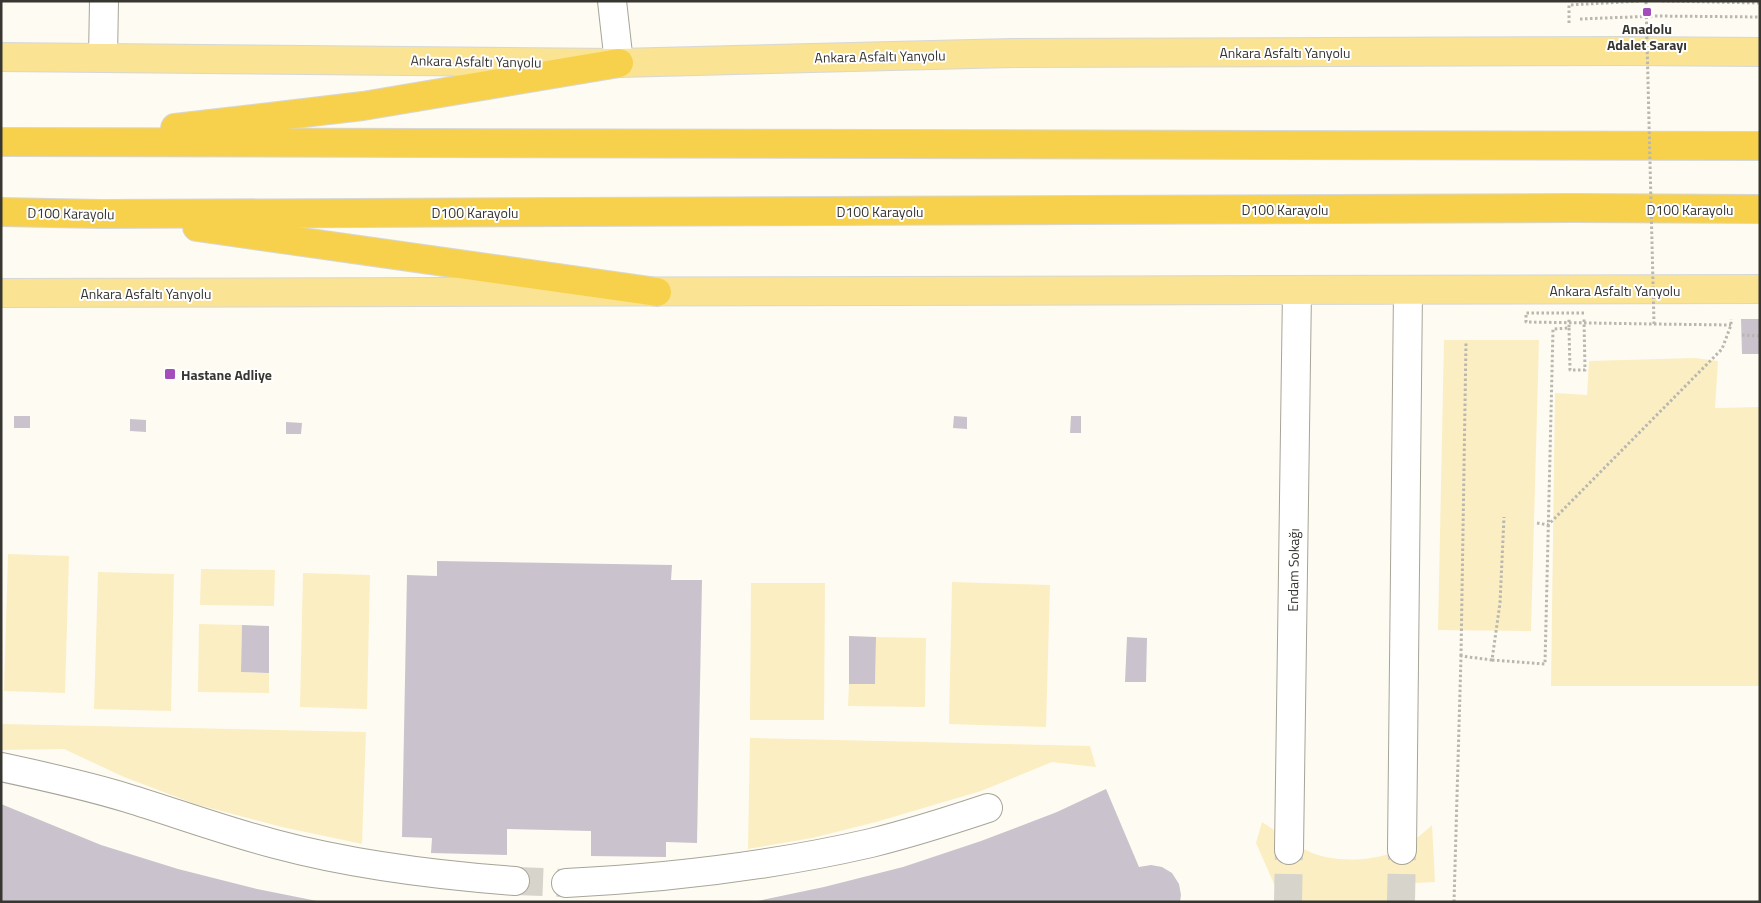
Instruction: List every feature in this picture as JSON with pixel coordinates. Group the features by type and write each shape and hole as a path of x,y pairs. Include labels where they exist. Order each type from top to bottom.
{"highway":[{"path":"46,142 363,106 619,63"},
{"path":"1,142 1760,146"},
{"name":"D100 Karayolu","path":"1,212 101,214 1574,208 1760,209"},
{"path":"101,214 657,292"}],"main road":[{"name":"Ankara Asfaltı Yanyolu","path":"1,57 619,63 1012,53 1760,52"},
{"name":"Ankara Asfaltı Yanyolu","path":"1,293 1760,289"}],"street":[{"path":"103,58 104,1"},
{"path":"612,1 619,63"},
{"name":"Endam Sokağı","path":"1289,850 1297,290"},
{"path":"1402,850 1408,290"},
{"path":"1,768 74,783 127,798 228,832 327,856 383,866 515,881"},
{"path":"566,882 684,875 808,856 872,842 988,808"}],"path":[{"path":"1568,5 1641,1"},
{"path":"1646,1 1654,324"},
{"path":"1662,1 1760,3"},
{"path":"1569,19 1656,16 1760,18"},
{"path":"1587,309 1568,309 1569,328 1570,370 1585,370 1584,313 1526,313 1526,322 1654,324 1731,325"},
{"path":"1644,309 1654,309"},
{"path":"1548,525 1722,349 1731,325 1730,317"},
{"path":"1461,656 1544,664 1553,329 1569,328"},
{"path":"1742,335 1760,336"},
{"path":"1454,902 1461,656 1466,342"},
{"path":"1492,660 1500,603 1504,517"},
{"path":"1537,523 1548,525"}],"shaded area":[{"path":"1444,340 1539,340 1531,631 1438,630"},
{"path":"1695,358 1718,361 1715,408 1760,407 1760,686 1551,686 1555,393 1587,395 1589,361"},
{"path":"8,554 69,556 65,693 4,691"},
{"path":"201,569 275,570 274,606 200,605"},
{"path":"98,572 174,574 171,711 94,709"},
{"path":"303,573 370,575 367,709 300,707"},
{"path":"952,582 1050,585 1046,727 949,724"},
{"path":"751,583 825,583 824,720 750,720"},
{"path":"199,624 242,625 241,672 269,673 269,693 198,692"},
{"path":"876,637 926,638 925,707 848,706 849,684 875,684"},
{"path":"1,724 366,732 362,844 282,827 195,804 124,777 64,749 1,750"},
{"path":"750,738 1090,746 1096,767 1052,762 981,791 876,822 812,838 748,849"},
{"path":"1262,822 1293,843 1314,854 1349,860 1373,858 1399,850 1432,825 1435,882 1414,883 1413,902 1282,902 1256,843"}],"building":[{"path":"1741,319 1760,319 1760,354 1742,354"},
{"path":"14,416 30,416 30,428 14,428"},
{"path":"954,416 967,417 967,429 953,428"},
{"path":"1071,416 1081,416 1081,433 1070,433"},
{"path":"130,419 146,420 146,432 130,431"},
{"path":"286,422 302,423 301,434 286,434"},
{"path":"437,561 672,565 671,580 702,580 697,843 666,842 666,857 591,856 591,831 507,829 507,855 431,853 432,838 402,837 407,575 437,576"},
{"path":"242,625 269,626 269,673 241,672"},
{"path":"849,636 876,637 875,684 849,684"},
{"path":"1127,637 1147,638 1146,682 1125,682"},
{"path":"1106,789 1139,867 1151,865 1162,867 1172,873 1179,884 1180,902 753,902 824,887 903,867 981,841 1057,812"},
{"path":"1,804 101,845 178,869 257,889 322,902 1,902"}],"tunnel":[{"path":"1288,902 1289,850"},
{"path":"1401,902 1402,850"},
{"path":"515,881 566,883"}],"place":[{"name":"Anadolu Adalet Sarayı","path":"1647,12"},
{"name":"Hastane Adliye","path":"170,374"}]}
